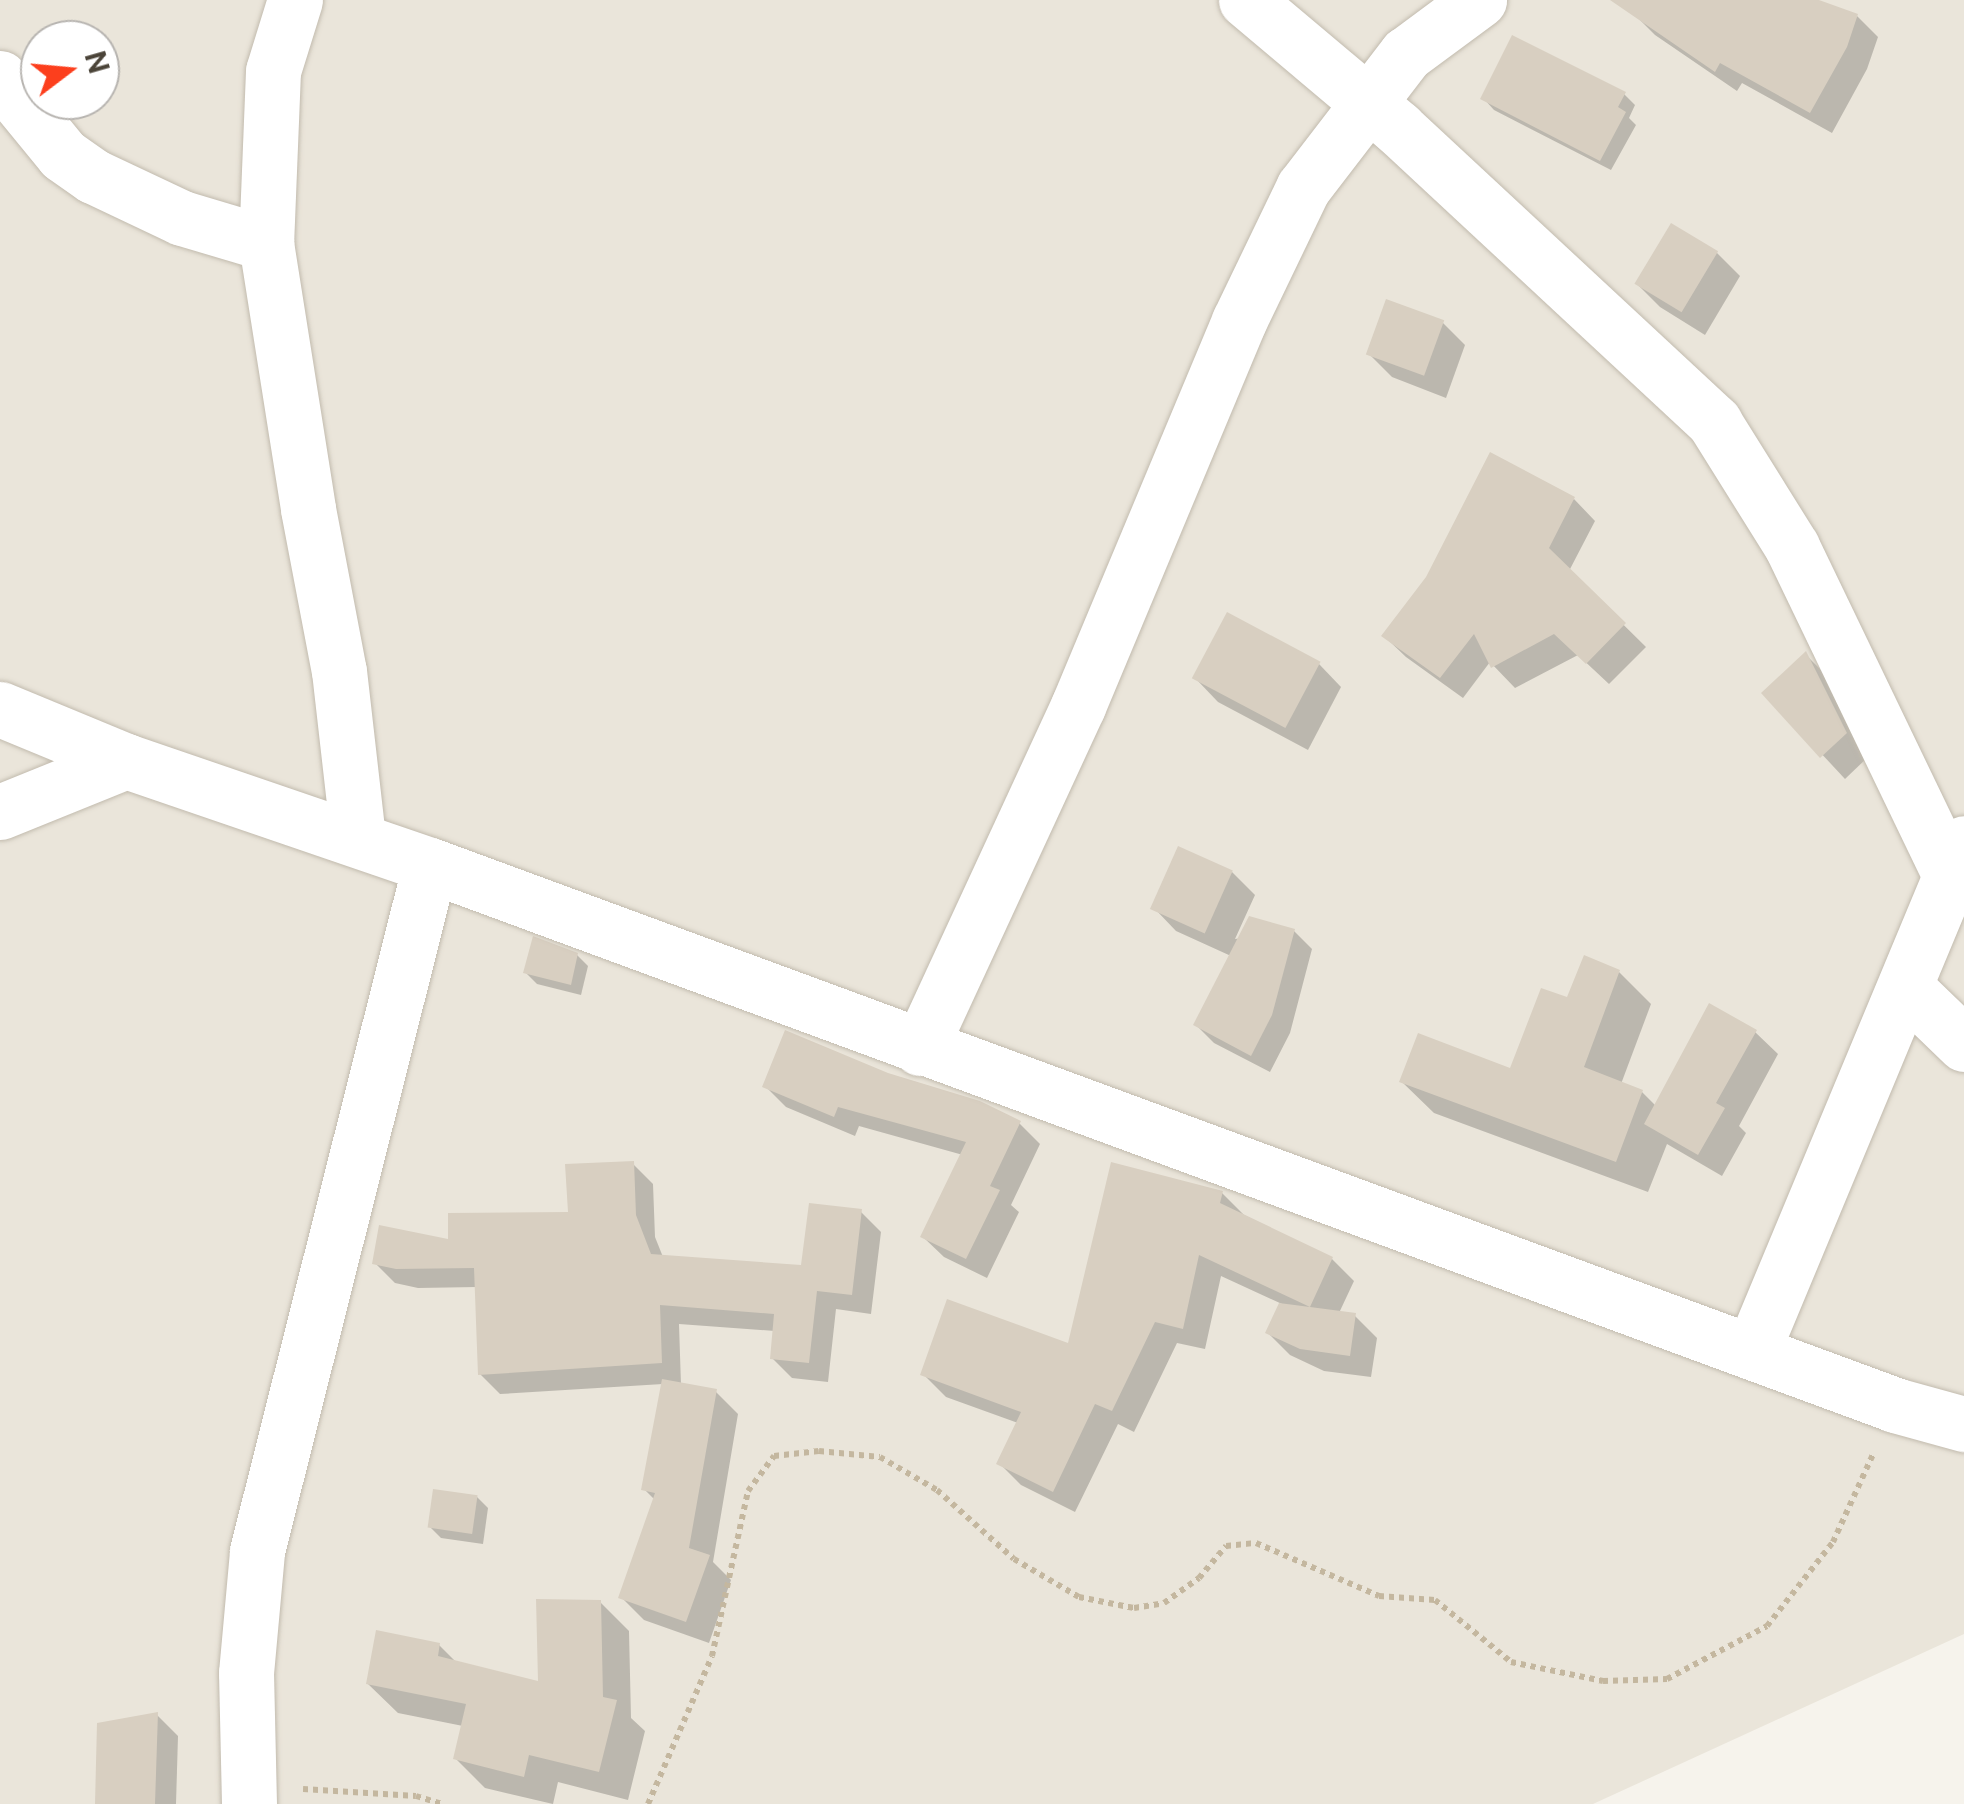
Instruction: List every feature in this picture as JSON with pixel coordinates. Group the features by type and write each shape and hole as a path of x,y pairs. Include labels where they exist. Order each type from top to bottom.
{"street":[{"path":"295,0 273,71 266,243 308,509 339,670 358,839"},
{"path":"1246,0 1534,252 1714,422 1792,546 1956,858 1906,987 1752,1352"},
{"path":"920,1048 1078,706 1239,321 1304,188 1406,54 1479,0"},
{"path":"0,78 52,143 93,176 182,218 266,243"},
{"path":"0,709 126,762 358,839 1896,1405 1964,1424"},
{"path":"0,812 126,762"},
{"path":"248,1795 246,1674 257,1552 430,865"},
{"path":"1906,987 1964,1044"}],"path":[{"path":"648,1804 712,1656 748,1491 774,1456 819,1451 880,1458 937,1490 1014,1559 1079,1597 1134,1608 1164,1603 1200,1578 1226,1546 1256,1543 1379,1596 1435,1600 1512,1662 1603,1681 1668,1679 1767,1626 1833,1542 1896,1405"},
{"path":"248,1795 416,1796 442,1804"}],"shaded area":[{"path":"0,0 1964,0 1964,1634 1593,1804 0,1804"}],"building":[{"path":"1610,0 1819,0 1858,14 1847,47 1810,113 1720,63 1715,72"},
{"path":"1512,35 1626,92 1618,107 1626,112 1600,161 1480,99"},
{"path":"1671,223 1718,251 1682,312 1634,284"},
{"path":"1386,299 1444,320 1424,376 1366,354"},
{"path":"1490,452 1575,497 1549,548 1626,623 1586,664 1554,634 1491,668 1474,634 1440,678 1381,636 1426,577"},
{"path":"1227,612 1321,662 1285,728 1192,678"},
{"path":"1806,651 1847,733 1820,758 1761,693"},
{"path":"1178,846 1233,870 1205,933 1150,909"},
{"path":"1249,916 1295,929 1272,1015 1251,1056 1193,1025"},
{"path":"533,936 578,953 571,985 523,973"},
{"path":"1584,955 1620,970 1584,1067 1643,1090 1616,1162 1399,1082 1418,1033 1510,1068 1541,988 1567,997"},
{"path":"1709,1003 1757,1030 1716,1103 1725,1108 1698,1155 1644,1124"},
{"path":"785,1030 888,1073 980,1101 1021,1121 990,1186 1000,1190 966,1259 920,1237 966,1142 838,1107 834,1117 762,1087"},
{"path":"634,1161 636,1215 651,1254 801,1265 809,1203 862,1209 852,1295 817,1291 809,1363 770,1359 774,1314 660,1305 662,1363 478,1375 474,1268 396,1269 372,1264 379,1225 448,1239 448,1213 568,1212 565,1164"},
{"path":"1111,1162 1223,1191 1220,1203 1333,1257 1310,1307 1199,1255 1183,1329 1155,1322 1112,1411 1095,1404 1053,1492 996,1464 1021,1412 920,1375 947,1299 1068,1343"},
{"path":"1279,1303 1356,1313 1350,1356 1300,1349 1265,1333"},
{"path":"662,1379 717,1389 689,1548 710,1555 686,1622 618,1598 655,1493 641,1490"},
{"path":"433,1489 478,1495 472,1534 428,1528"},
{"path":"536,1599 601,1600 603,1697 617,1700 599,1772 529,1755 524,1777 453,1759 466,1704 366,1684 376,1630 440,1643 438,1656 538,1681"},
{"path":"158,1712 155,1804 95,1804 97,1723"}]}
